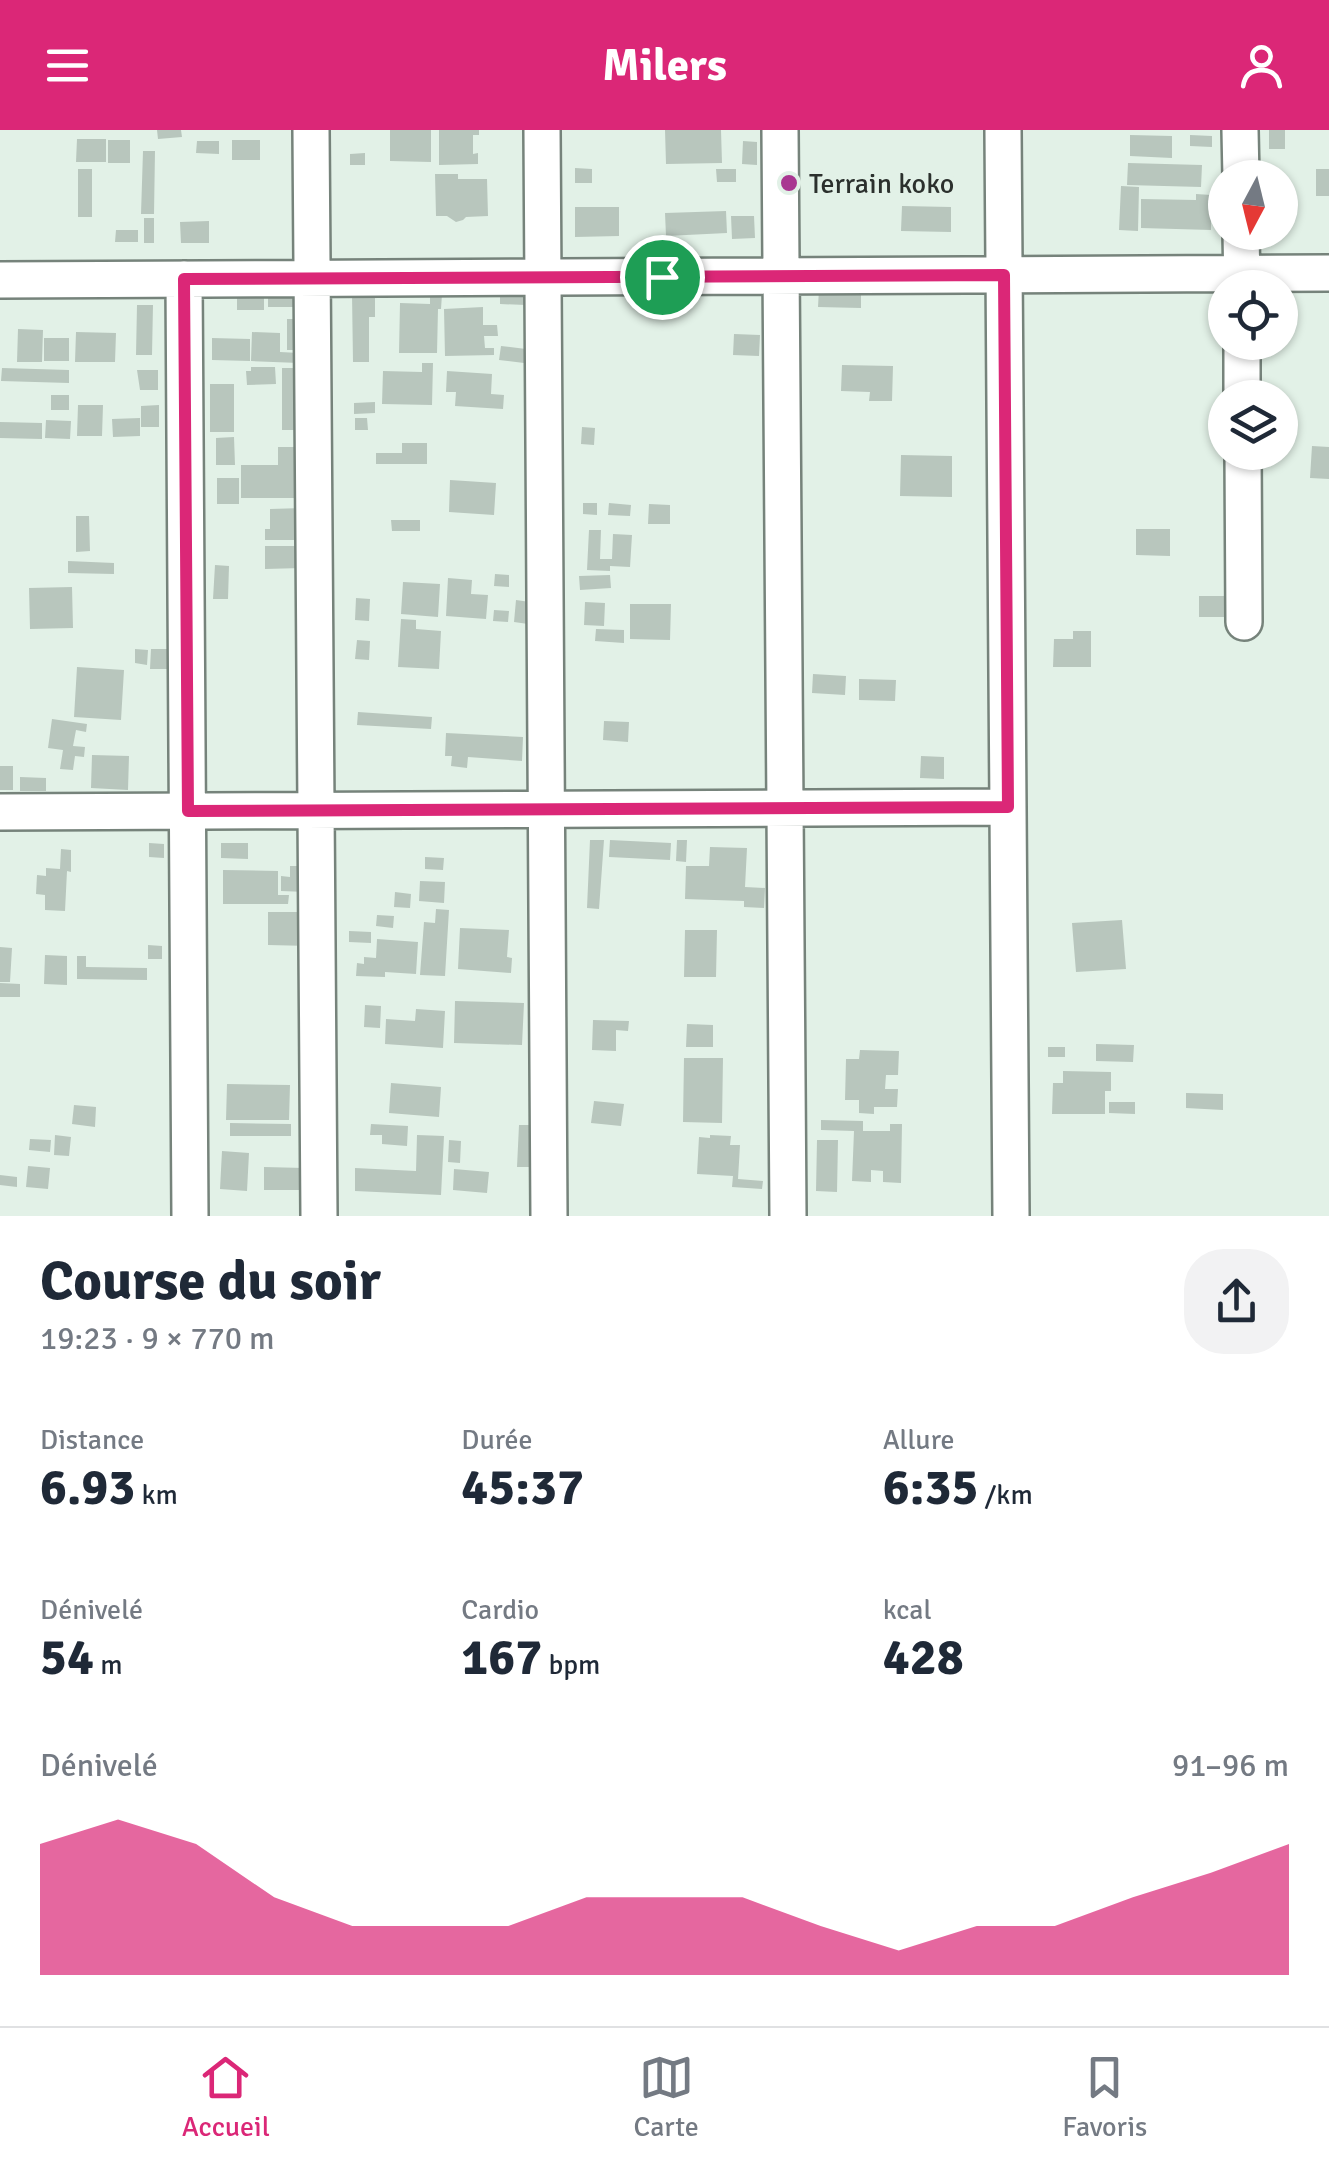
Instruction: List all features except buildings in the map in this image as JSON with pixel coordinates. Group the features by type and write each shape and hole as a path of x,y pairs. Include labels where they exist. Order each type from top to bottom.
{"street":[{"path":"311,130 319,1216"},
{"path":"542,130 549,1216"},
{"path":"780,130 788,1216"},
{"path":"1003,130 1011,1216"},
{"path":"1240,130 1241,160"},
{"path":"1298,275 1329,273"},
{"path":"0,280 1004,275 1208,279"},
{"path":"184,279 190,1216"},
{"path":"1243,470 1244,622"},
{"path":"0,812 1008,807"}],"place":[{"name":"Terrain koko","path":"789,183"}],"route":[{"path":"1004,275 1008,807 188,811 184,279 662,277 1004,275"}]}
